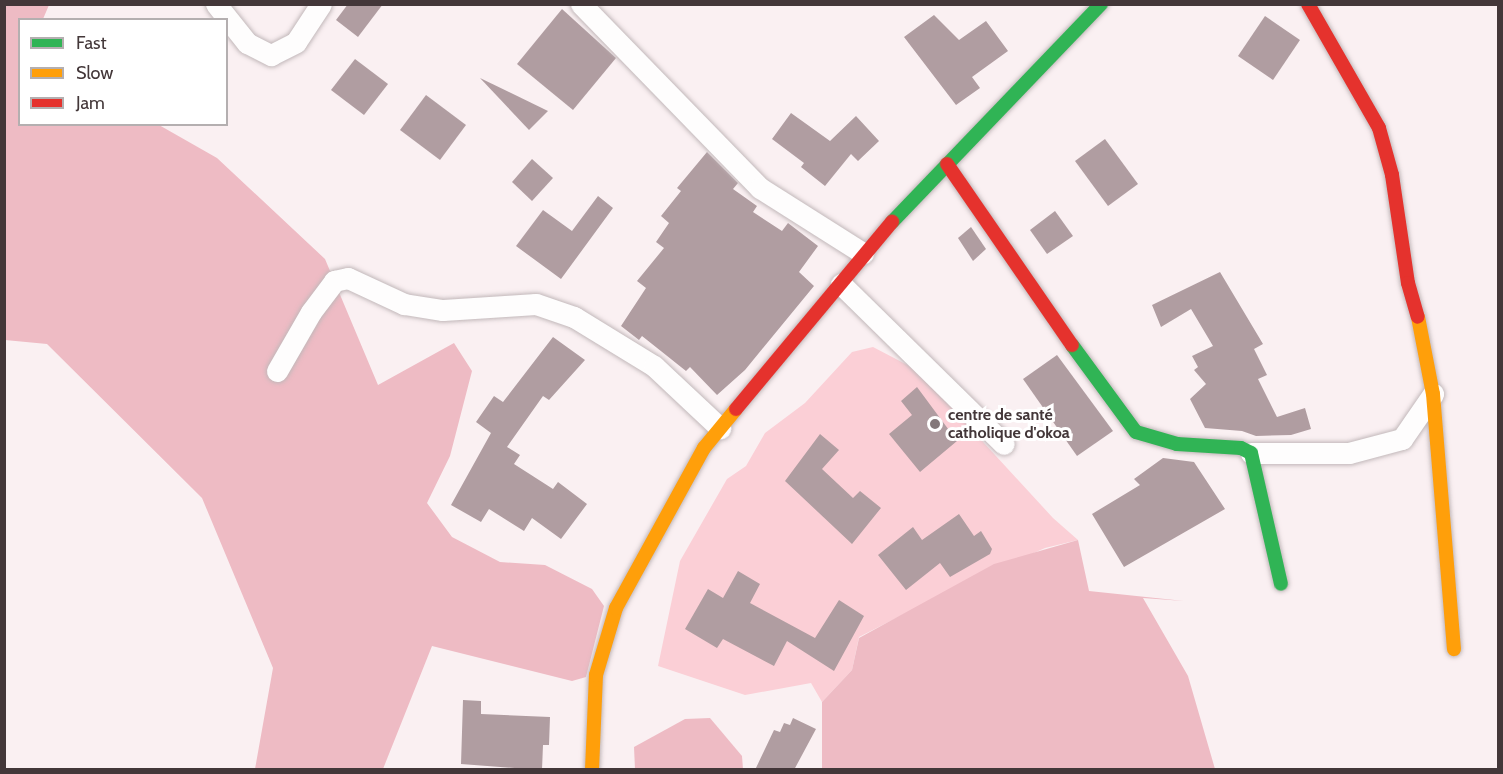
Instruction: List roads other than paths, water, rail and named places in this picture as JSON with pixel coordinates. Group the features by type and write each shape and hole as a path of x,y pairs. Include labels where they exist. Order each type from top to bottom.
{"street":[{"path":"216,4 227,18"},
{"path":"228,19 247,43 271,55 296,42 321,4"},
{"path":"581,4 760,188 863,253"},
{"path":"592,770 596,675 616,608 704,448 841,284 863,253 1101,4"},
{"path":"1308,4 1379,128 1392,175 1408,283 1427,351 1433,394 1454,649"},
{"path":"947,164 1039,293 1088,371 1136,432 1177,444 1242,448 1251,453 1349,453 1402,439 1433,394"},
{"path":"277,371 334,281 348,278 404,304 443,310 536,304 574,317 654,366 720,428"},
{"path":"841,284 1004,444"},
{"path":"1251,453 1281,584"}],"place":[{"name":"centre de santé catholique d'okoa","path":"935,424"}]}
